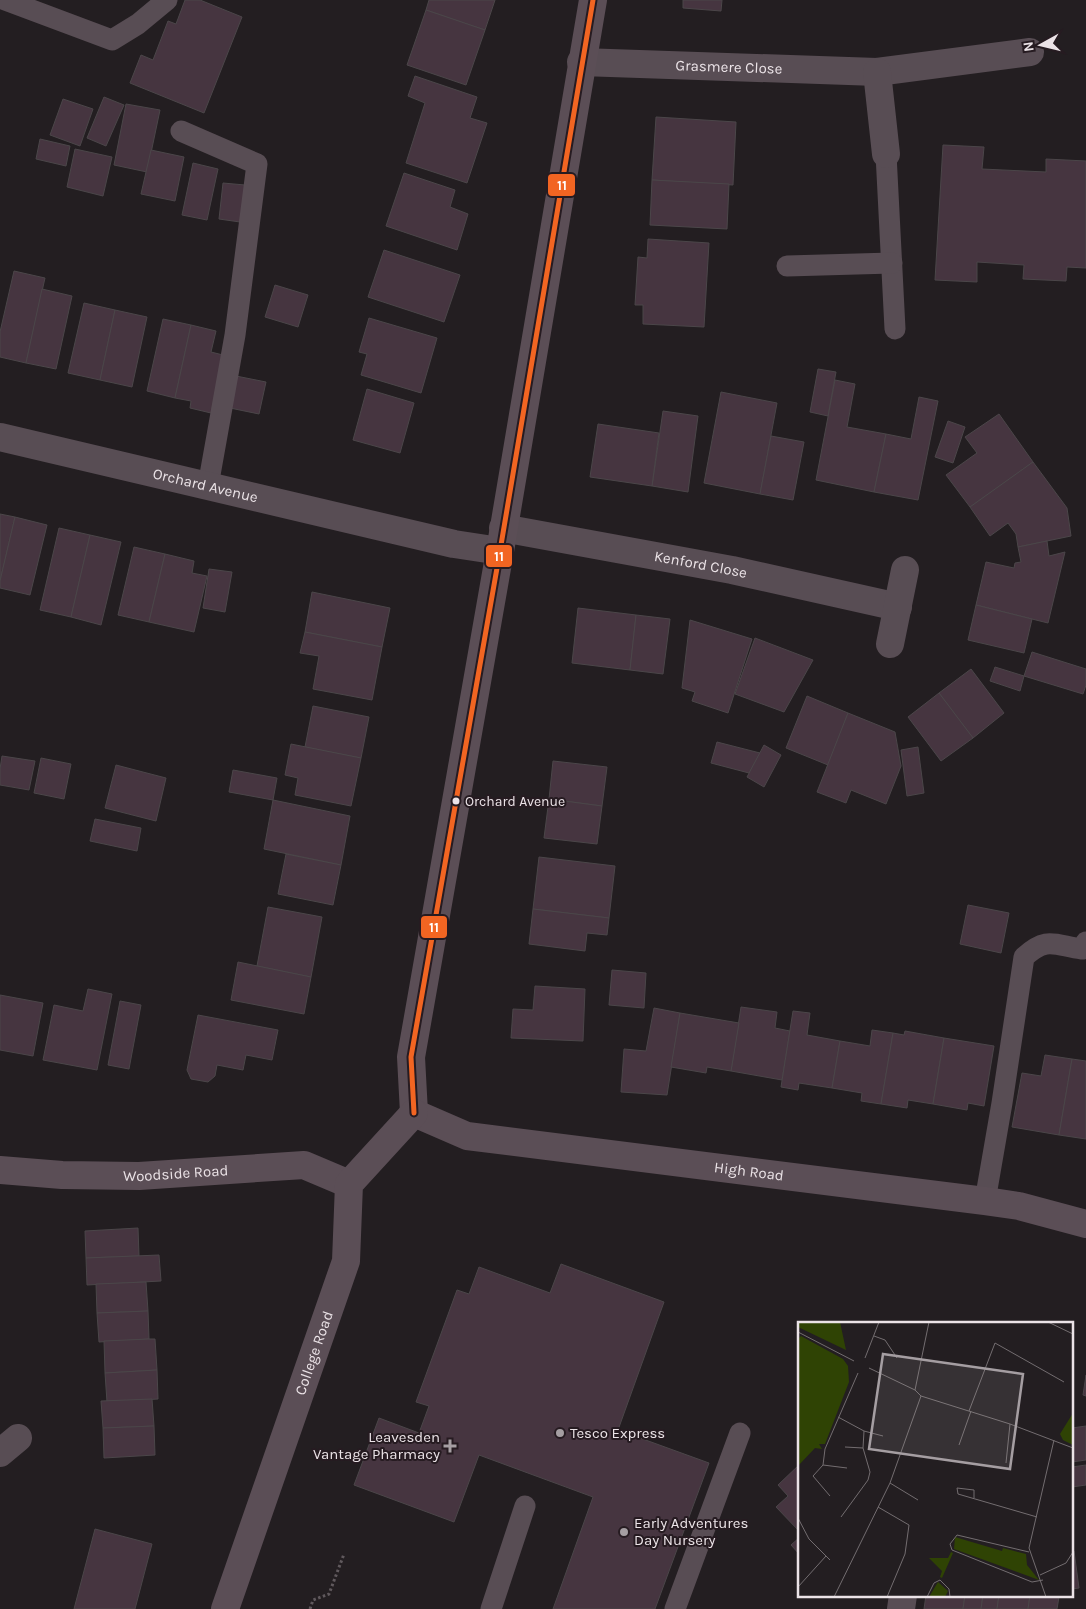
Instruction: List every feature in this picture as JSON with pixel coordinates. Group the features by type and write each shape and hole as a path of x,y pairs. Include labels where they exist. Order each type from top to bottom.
{"street":[{"path":"349,1184 414,1113 411,1057 502,540 581,62 593,0"},
{"name":"Grasmere Close","path":"581,62 877,72 1030,52"},
{"path":"877,72 886,154"},
{"name":"Orchard Avenue","path":"0,437 454,544 502,540"},
{"name":"Kenford Close","path":"502,540 732,570 898,607"},
{"path":"890,644 905,570"},
{"name":"High Road","path":"414,1113 467,1136 985,1201 1019,1206 1086,1224"},
{"name":"Woodside Road","path":"0,1170 62,1175 140,1176 304,1165 349,1184"},
{"name":"College Road","path":"225,1609 346,1261 349,1184"},
{"path":"901,1609 902,1596"}],"lane":[{"path":"5,0 112,40 138,24 167,0"},
{"path":"181,131 257,164 236,335 208,486"},
{"path":"886,154 895,329"},
{"path":"787,266 892,263"},
{"path":"985,1201 1024,957 1035,946 1047,942 1082,949 1086,942"},
{"path":"675,1609 740,1433"},
{"path":"491,1609 525,1506"}],"path":[{"path":"310,1609 313,1600 329,1594 344,1554"}],"building":[{"path":"185,0 200,0 242,17 204,113 130,83 141,55 153,60 168,21 176,24"},
{"path":"429,0 495,0 485,30 426,10"},
{"path":"683,0 722,0 721,11 683,8"},
{"path":"426,10 485,30 466,85 407,65"},
{"path":"415,76 477,97 470,118 487,123 467,183 406,163 425,103 408,96"},
{"path":"104,97 124,105 106,146 87,138"},
{"path":"63,99 93,109 80,146 50,135"},
{"path":"126,104 160,110 147,172 114,165"},
{"path":"656,117 736,122 733,185 652,180"},
{"path":"40,139 70,146 66,166 36,159"},
{"path":"943,145 984,147 982,169 1046,172 1046,159 1086,161 1086,268 1067,267 1066,281 1023,279 1024,265 977,262 977,282 935,280"},
{"path":"75,149 112,157 103,196 67,187"},
{"path":"151,150 184,157 175,201 141,194"},
{"path":"193,163 218,169 207,220 182,215"},
{"path":"404,173 455,190 450,207 468,214 457,250 386,226"},
{"path":"652,180 729,184 727,229 650,225"},
{"path":"223,183 245,185 240,222 219,219"},
{"path":"648,239 709,243 704,327 643,324 643,305 635,305 638,257 647,258"},
{"path":"384,250 460,275 444,322 368,297"},
{"path":"14,271 45,278 26,363 0,357 0,332"},
{"path":"275,285 308,295 298,327 265,317"},
{"path":"42,289 72,296 56,369 26,363"},
{"path":"84,303 115,310 100,380 68,373"},
{"path":"115,310 147,317 132,387 100,380"},
{"path":"369,318 437,338 421,393 361,375 367,354 359,352"},
{"path":"163,319 191,325 175,398 147,391"},
{"path":"191,325 216,331 211,352 223,355 211,413 190,408 191,401 175,398"},
{"path":"818,369 836,372 828,416 810,412"},
{"path":"236,376 266,382 259,414 230,408"},
{"path":"835,380 855,384 847,427 886,434 874,492 816,480"},
{"path":"367,389 414,403 400,453 353,440"},
{"path":"721,392 777,403 760,494 704,483"},
{"path":"919,397 938,401 918,500 874,492 886,434 911,439"},
{"path":"663,411 698,416 688,492 652,486"},
{"path":"999,414 1033,462 970,507 946,475 977,453 965,437"},
{"path":"948,421 965,427 953,463 935,457"},
{"path":"598,424 659,433 652,486 590,477"},
{"path":"771,436 804,442 793,500 760,494"},
{"path":"1033,462 1067,508 1071,536 1018,547 1016,534 1008,523 990,536 970,507"},
{"path":"0,514 15,517 0,581"},
{"path":"15,517 47,525 30,595 0,588"},
{"path":"59,528 90,535 71,617 40,610"},
{"path":"90,535 121,542 101,625 71,617"},
{"path":"1047,541 1049,556 1065,552 1048,623 976,605 986,562 1014,568 1015,563 1021,562 1018,547"},
{"path":"134,547 165,554 149,622 118,615"},
{"path":"165,554 194,561 192,573 207,576 194,632 149,622"},
{"path":"209,569 232,572 225,612 203,608"},
{"path":"312,592 390,608 382,647 305,632"},
{"path":"976,605 1032,619 1024,653 968,640"},
{"path":"578,608 636,615 630,670 572,663"},
{"path":"636,615 670,619 663,674 630,670"},
{"path":"690,620 752,639 728,713 692,701 695,692 682,688"},
{"path":"305,632 382,647 372,700 313,689 319,656 300,653"},
{"path":"755,638 813,660 784,712 735,694"},
{"path":"1032,652 1086,669 1086,685 1083,694 1024,676"},
{"path":"995,667 1024,676 1020,691 990,681"},
{"path":"971,669 1004,713 973,738 939,693"},
{"path":"939,693 973,738 941,761 908,717"},
{"path":"807,696 848,713 828,765 786,748"},
{"path":"313,706 369,717 361,758 305,747"},
{"path":"848,713 895,732 901,766 886,804 851,790 846,803 817,792"},
{"path":"717,742 760,753 749,773 711,763"},
{"path":"291,744 361,758 351,806 295,795 298,778 285,775"},
{"path":"764,745 781,755 764,787 747,777"},
{"path":"918,747 924,793 907,796 901,750"},
{"path":"2,756 35,761 29,790 0,785"},
{"path":"41,758 71,764 64,799 34,793"},
{"path":"553,761 607,767 602,806 549,799"},
{"path":"116,765 166,778 156,821 105,808"},
{"path":"233,770 277,778 273,800 229,792"},
{"path":"549,799 602,806 597,844 544,838"},
{"path":"273,800 350,816 341,865 264,849"},
{"path":"95,819 141,828 137,851 90,841"},
{"path":"286,854 341,865 333,905 278,894"},
{"path":"539,857 615,866 609,918 533,909"},
{"path":"968,905 1009,913 1001,953 960,944"},
{"path":"268,907 322,917 311,977 257,966"},
{"path":"533,909 609,918 607,935 587,933 585,951 529,944"},
{"path":"238,962 311,977 304,1014 231,1000"},
{"path":"612,970 646,973 644,1008 609,1005"},
{"path":"535,986 585,989 583,1041 511,1038 513,1009 533,1010"},
{"path":"88,989 112,994 97,1070 43,1060 54,1005 83,1011"},
{"path":"0,995 43,1003 33,1056 0,1050"},
{"path":"120,1001 141,1005 129,1069 108,1065"},
{"path":"741,1007 777,1012 775,1028 790,1031 782,1080 731,1071"},
{"path":"654,1008 680,1013 667,1095 621,1092 624,1049 646,1051"},
{"path":"793,1011 810,1013 807,1035 840,1041 832,1088 799,1083 798,1090 781,1087"},
{"path":"680,1013 739,1023 731,1071 707,1067 706,1073 671,1067"},
{"path":"198,1015 278,1030 272,1060 246,1055 243,1070 217,1065 215,1076 208,1082 191,1079 187,1070"},
{"path":"872,1030 893,1033 881,1104 861,1101 862,1093 832,1088 840,1041 870,1046"},
{"path":"905,1031 944,1038 933,1104 908,1100 907,1108 881,1104 893,1033 904,1035"},
{"path":"944,1038 994,1046 984,1106 968,1103 967,1110 933,1104"},
{"path":"1045,1055 1072,1059 1059,1135 1012,1127 1022,1073 1041,1076"},
{"path":"1072,1059 1086,1061 1086,1139 1059,1135"},
{"path":"138,1228 139,1256 86,1258 85,1231"},
{"path":"159,1255 161,1281 87,1285 86,1258"},
{"path":"561,1264 664,1302 618,1430 709,1463 655,1609 553,1609 593,1497 479,1455 454,1522 354,1485 379,1418 419,1433 429,1406 416,1402 457,1290 469,1294 479,1267 550,1293"},
{"path":"146,1282 148,1311 97,1313 96,1284"},
{"path":"148,1311 149,1339 99,1342 97,1313"},
{"path":"155,1339 157,1370 105,1373 104,1341"},
{"path":"157,1370 158,1399 107,1402 105,1373"},
{"path":"1086,1375 1086,1396 1083,1395"},
{"path":"152,1399 154,1426 103,1428 101,1401"},
{"path":"154,1426 155,1455 104,1458 103,1428"},
{"path":"1086,1426 1086,1460 1074,1462 1074,1428"},
{"path":"1086,1465 1086,1485 1074,1487 1074,1467"},
{"path":"798,1466 798,1530 776,1507 788,1496 778,1485"},
{"path":"95,1529 152,1544 135,1609 74,1609"},
{"path":"798,1539 798,1553 791,1545"},
{"path":"1074,1551 1079,1588 1074,1589"},
{"path":"926,1596 965,1596 963,1609 924,1609"},
{"path":"965,1596 983,1596 981,1609 963,1609"},
{"path":"983,1596 999,1596 997,1609 981,1609"},
{"path":"999,1596 1030,1596 1028,1609 997,1609"},
{"path":"1030,1596 1059,1597 1057,1609 1028,1609"}],"transit line":[{"name":"11","path":"414,1113 411,1057 500,551 593,0"}],"place":[{"name":"Orchard Avenue","path":"456,801"},
{"name":"Tesco Express","path":"560,1433"},
{"name":"Leavesden Vantage Pharmacy","path":"450,1446"},
{"name":"Early Adventures Day Nursery","path":"624,1532"}]}
